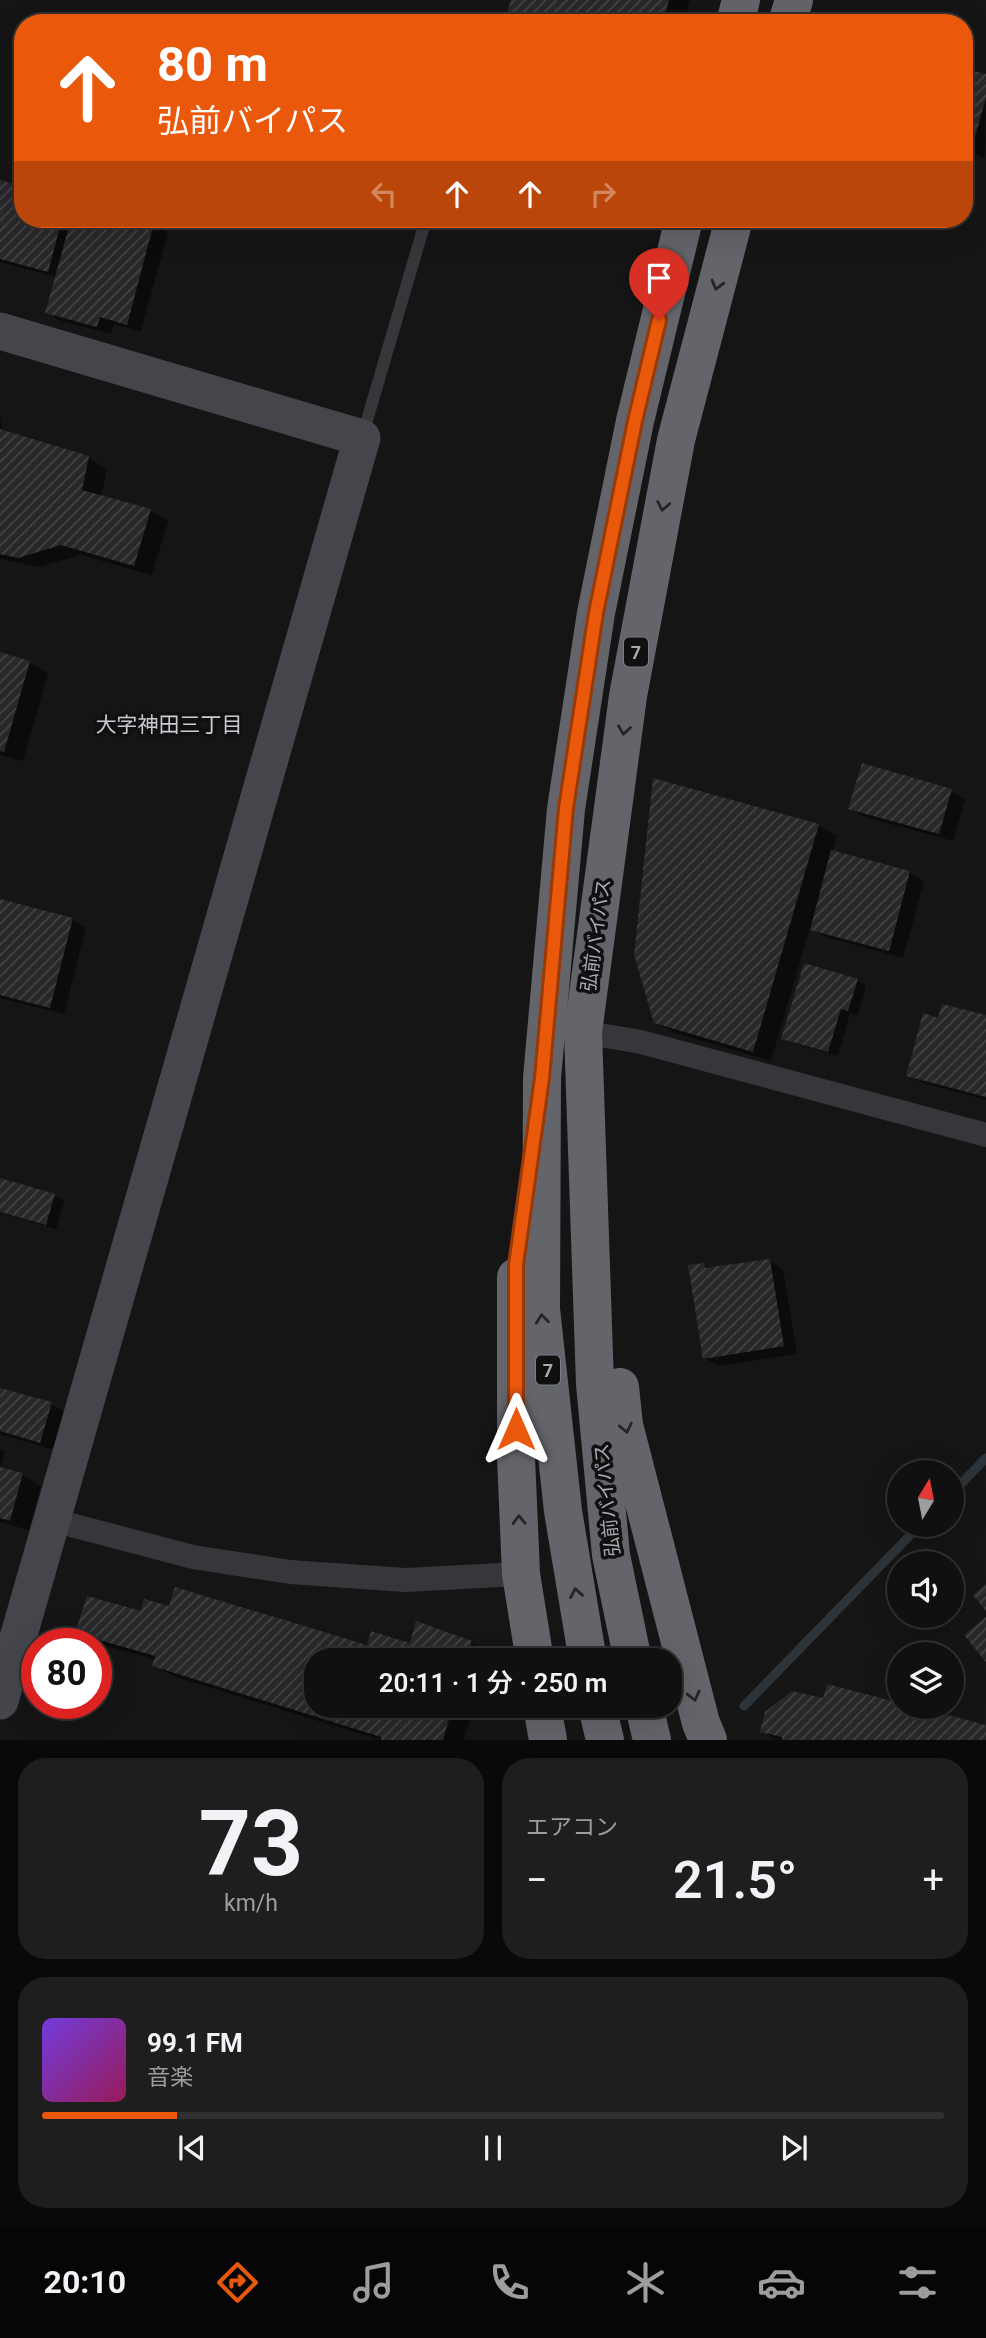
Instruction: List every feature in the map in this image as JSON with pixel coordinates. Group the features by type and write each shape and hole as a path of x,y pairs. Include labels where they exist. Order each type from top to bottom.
{"highway":[{"name":"弘前バイパス","path":"586,1648 563,1511 541,1309 542,1078 566,808 596,613 635,421 682,228"},
{"name":"弘前バイパス","path":"630,1648 611,1555 595,1384 583,1032 628,696 676,440 732,228"},
{"path":"533,1648 521,1574 516,1457 516,1265 542,1078"},
{"path":"585,1093 624,1425 701,1723 708,1740"},
{"path":"544,1718 548,1740"},
{"path":"600,1718 605,1740"},
{"path":"646,1718 652,1740"}],"street":[{"path":"0,331 362,438 0,1701"},
{"path":"583,1032 641,1042 986,1135"},
{"path":"52,1520 192,1557 290,1572 405,1580 521,1574"}],"lane":[{"path":"362,438 423,228"}],"building":[{"path":"511,0 669,0 665,14 507,14"},
{"path":"973,70 986,74 986,98 973,144"},
{"path":"0,180 14,184 14,228 60,228 48,272 0,259"},
{"path":"69,228 153,228 127,325 100,317 97,327 45,313"},
{"path":"0,429 89,456 82,490 151,509 134,566 61,545 18,558 0,554"},
{"path":"0,652 30,661 4,752 0,751"},
{"path":"862,763 952,789 939,834 848,809"},
{"path":"653,778 819,824 753,1052 654,1023 634,955"},
{"path":"831,850 910,871 889,951 810,930"},
{"path":"0,899 73,918 50,1008 0,995"},
{"path":"804,963 858,979 848,1011 841,1009 828,1052 781,1039"},
{"path":"942,1004 986,1015 986,1097 906,1076 923,1013 938,1018"},
{"path":"0,1178 55,1194 46,1225 0,1212"},
{"path":"770,1259 784,1346 703,1359 688,1265 704,1263 705,1268"},
{"path":"0,1388 52,1402 40,1443 0,1431"},
{"path":"0,1467 23,1473 10,1521 0,1518"},
{"path":"986,1584 986,1611 973,1595"},
{"path":"175,1587 367,1645 371,1631 410,1643 416,1621 472,1641 470,1648 304,1648 304,1713 152,1666 155,1656 112,1644 112,1628 77,1628 87,1596 141,1611 144,1599 169,1606"},
{"path":"986,1617 986,1662 964,1635"},
{"path":"827,1684 887,1700 887,1719 963,1719 986,1725 986,1740 782,1740 782,1737 760,1732 765,1712 792,1691 823,1698"},
{"path":"320,1718 449,1718 443,1740 381,1740 381,1737"}],"waterway":[{"path":"964,1481 986,1458"},
{"path":"744,1706 908,1537"}],"district":[{"name":"大字神田三丁目","path":"169,725"}],"route":[{"path":"516,1429 516,1265 542,1078 566,808 596,613 635,421 659,320"}]}
